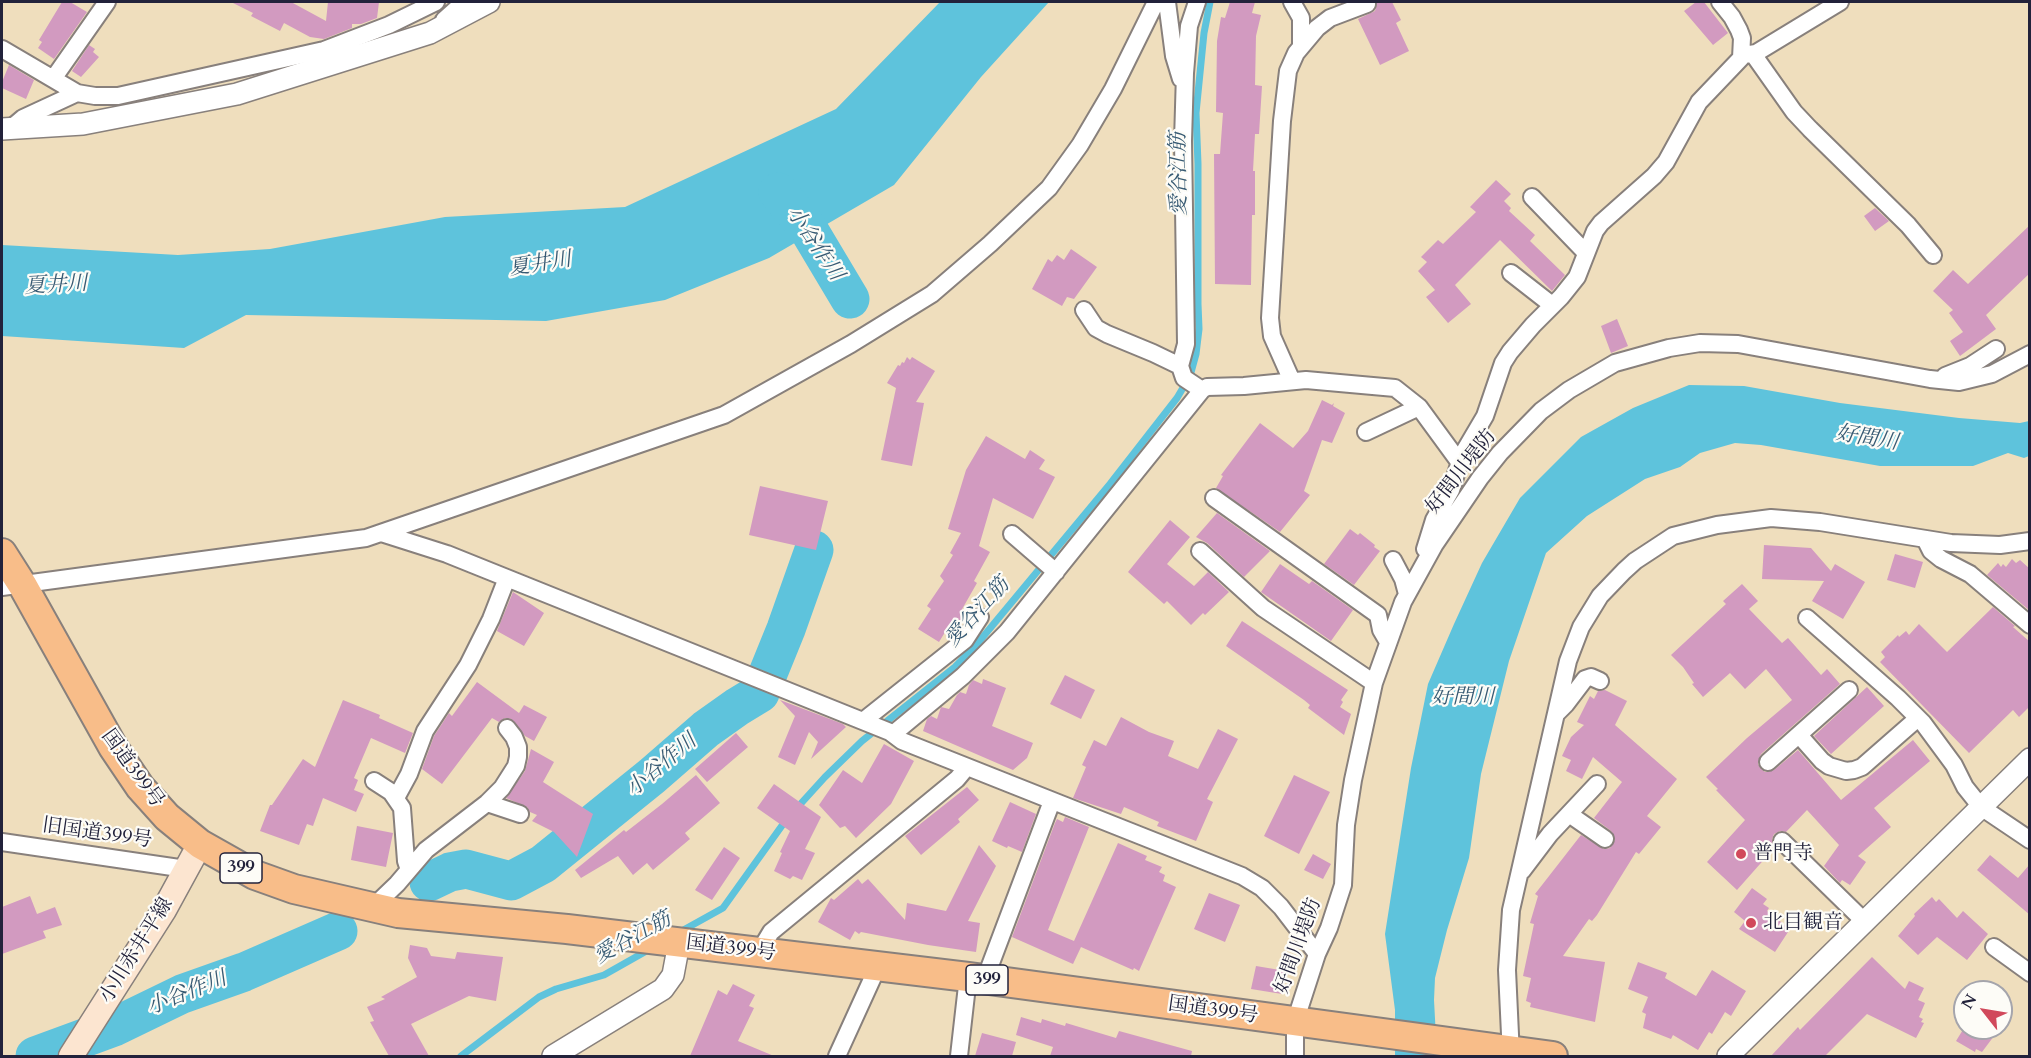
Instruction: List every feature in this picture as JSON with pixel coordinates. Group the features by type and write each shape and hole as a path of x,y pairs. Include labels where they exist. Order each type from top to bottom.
{"highway":[{"name":"国道399号","path":"2,553 12,586 140,787 167,817 200,844 255,875 294,889 398,913 976,978 1507,1052 1553,1056"}],"main road":[{"name":"小川赤井平線","path":"71,1056 164,910 200,844"}],"street":[{"path":"53,80 107,2"},
{"path":"2,49 77,93 118,96 324,50 389,25 435,2"},
{"path":"430,33 464,2"},
{"path":"6,129 83,124 237,94 430,33 489,2"},
{"path":"12,586 366,538 724,415 851,344 932,294 990,244 1049,188 1080,145 1113,89 1156,2"},
{"path":"1167,2 1174,56 1179,77 1184,85"},
{"path":"1197,2 1189,26 1184,85 1186,344 1180,366 1184,378 1202,390"},
{"path":"1293,2 1301,18 1301,46"},
{"path":"1720,2 1739,30 1748,55 1802,120 1908,225 1933,255"},
{"path":"1425,561 1427,540 1434,520 1450,490 1462,455 1485,416 1503,363 1510,352 1577,277 1595,231 1666,162 1699,102 1713,85 1748,55 1840,2"},
{"path":"1292,381 1272,336 1270,318 1281,133 1288,71 1301,46 1317,28 1330,18 1367,4"},
{"path":"6,129 23,118 77,93"},
{"path":"1532,197 1586,253"},
{"path":"1511,273 1552,305"},
{"path":"1084,309 1096,328 1180,366"},
{"name":"好間川堤防","path":"1295,1056 1294,1022 1343,885 1346,825 1353,780 1374,683 1388,642 1407,594 1455,513 1500,453 1541,411 1569,390 1615,363 1669,348 1700,343 1738,344 1959,382 1992,374 2030,354"},
{"path":"1935,379 1970,366 1996,349"},
{"path":"892,733 980,660 1007,632 1202,390 1207,387 1306,380 1395,388 1419,407 1460,463"},
{"path":"1366,432 1419,407"},
{"path":"1214,498 1378,615 1381,630 1388,642"},
{"path":"1507,1052 1507,970 1511,910 1568,662 1581,627 1600,596 1635,561 1673,536 1717,525 1771,518 1820,522 1951,543 2000,545 2030,541"},
{"path":"381,533 430,548 507,578 892,733 902,741 1242,876 1262,888 1275,901 1302,932 1317,954"},
{"path":"1011,534 1056,572"},
{"path":"1925,539 1931,551 1941,559 1970,574 2030,625"},
{"path":"1200,551 1263,608 1374,683"},
{"path":"1393,560 1403,579 1407,594"},
{"path":"396,798 409,774 425,731 468,665 491,619 507,578"},
{"path":"862,721 965,639 980,616"},
{"path":"1808,618 1918,718 1954,765 1965,787 1981,807 2030,840"},
{"path":"1556,715 1585,679 1591,677 1600,681"},
{"path":"1768,762 1849,690"},
{"path":"1799,735 1829,766 1846,771 1854,770 1862,767 1918,718"},
{"path":"373,908 426,850 487,803 502,788 516,766 518,747 507,728"},
{"path":"1728,1056 2030,759"},
{"path":"759,952 771,932 957,779 967,767"},
{"path":"374,781 396,798 402,808 406,861 409,870"},
{"path":"1518,877 1550,834 1597,784"},
{"path":"959,1056 976,978 1052,801"},
{"path":"487,803 519,814"},
{"path":"1569,814 1605,839"},
{"name":"旧国道399号","path":"2,842 186,869"},
{"path":"1782,842 1865,922"},
{"path":"554,1056 663,989 673,975 679,943"},
{"path":"1994,947 2030,973"},
{"path":"837,1056 878,966"}],"water":[{"name":"夏井川","path":"940,2 1049,2 981,77 894,185 769,258 665,300 546,321 246,315 184,348 2,336 2,245 178,255 270,249 445,217 625,207 836,109"},
{"name":"好間川","path":"1689,385 1744,386 1840,403 1959,418 2020,423 2029,421 2029,456 2024,458 2008,453 1973,466 1880,466 1761,445 1735,443 1700,453 1680,467 1645,479 1587,516 1546,553 1509,661 1481,774 1469,858 1435,978 1437,1056 1395,1056 1395,1010 1385,934 1411,768 1428,684 1454,624 1482,563 1520,498 1581,437 1633,408"}],"building":[{"path":"62,2 70,2 87,12 54,59 38,48 42,42 39,40"},
{"path":"231,2 291,2 326,21 328,2 379,2 377,18 361,24 352,24 352,28 324,39 310,37 284,23 280,31 251,16 253,13"},
{"path":"1230,2 1255,2 1252,13 1261,15 1256,36 1255,85 1262,86 1259,134 1255,134 1253,171 1255,171 1255,215 1252,215 1251,285 1215,284 1214,154 1220,154 1223,113 1216,112 1217,41 1221,17 1225,18"},
{"path":"1392,2 1401,20 1396,23 1409,51 1380,65 1358,19 1375,11 1377,3"},
{"path":"1696,2 1704,2 1728,33 1713,45 1684,11"},
{"path":"89,45 95,49 93,52 99,57 81,77 72,71"},
{"path":"9,65 34,80 26,99 2,88"},
{"path":"1496,180 1511,194 1504,201 1511,208 1509,211 1535,235 1530,241 1565,275 1552,291 1500,240 1455,285 1471,304 1448,323 1426,297 1435,290 1418,271 1427,262 1421,257 1438,240 1443,244 1476,212 1470,207"},
{"path":"1875,208 1889,221 1875,231 1864,216"},
{"path":"2030,225 2030,273 1986,315 1996,329 1960,356 1950,341 1963,332 1949,313 1953,310 1933,291 1953,270 1968,284"},
{"path":"1071,249 1097,267 1074,299 1067,297 1062,306 1032,289 1048,259 1052,262 1057,255 1064,260"},
{"path":"1617,319 1628,346 1611,353 1601,326"},
{"path":"907,357 910,360 912,357 935,371 916,402 924,403 912,466 881,460 896,388 887,383 898,365 904,363"},
{"path":"1322,400 1332,405 1334,403 1333,406 1345,413 1332,443 1322,440 1304,491 1310,495 1280,532 1216,488 1223,476 1221,475 1260,423 1293,448 1308,431"},
{"path":"986,436 1025,459 1030,450 1045,460 1039,469 1055,477 1033,519 993,498 979,546 990,552 974,581 977,583 961,611 967,615 958,629 950,624 939,642 918,629 931,609 927,606 944,581 940,576 953,555 950,553 961,533 948,529 966,470"},
{"path":"760,486 828,501 816,550 749,535"},
{"path":"1217,513 1270,551 1244,577 1207,543 1196,537"},
{"path":"1170,520 1190,537 1167,564 1194,586 1208,572 1229,592 1191,625 1167,601 1164,604 1128,572"},
{"path":"1350,529 1358,535 1360,533 1380,551 1354,585 1324,564"},
{"path":"1764,545 1811,548 1831,571 1835,564 1865,582 1843,619 1812,601 1824,581 1762,579"},
{"path":"1895,554 1923,562 1915,588 1887,580"},
{"path":"2012,559 2016,563 2020,560 2030,569 2029,610 1987,575 1998,563 2001,567 2003,564 2006,567"},
{"path":"1280,564 1309,584 1312,581 1353,610 1331,641 1261,592"},
{"path":"1742,584 1758,601 1749,609 1782,643 1788,638 1821,675 1827,669 1840,684 1761,754 1758,764 1761,769 1765,772 1774,770 1798,750 1841,800 1913,740 1930,761 1874,808 1891,827 1858,856 1866,862 1850,885 1842,880 1840,883 1824,866 1839,845 1807,810 1786,832 1780,831 1774,834 1773,846 1766,853 1768,855 1737,890 1707,862 1745,820 1706,777 1792,700 1766,669 1745,689 1730,673 1703,697 1692,684 1694,683 1683,667 1671,655 1726,604 1723,601"},
{"path":"513,592 544,613 524,646 497,631"},
{"path":"1993,607 2030,642 2030,706 2019,717 2013,710 1969,753 1880,662 1885,657 1881,652 1898,635 1899,637 1906,631 1909,635 1919,624 1947,652"},
{"path":"1242,621 1348,690 1341,700 1343,702 1340,707 1351,714 1344,735 1308,708 1310,705 1304,700 1226,646"},
{"path":"1065,675 1095,690 1081,719 1050,704"},
{"path":"983,679 1006,688 992,726 1033,743 1027,758 1013,770 923,731 927,719 931,716 937,719 941,707 949,709 960,692 966,694 973,680 982,684"},
{"path":"477,682 519,713 524,705 547,717 534,741 525,736 511,719 505,718 499,722 492,718 442,784 422,769 434,736 449,713 452,716"},
{"path":"1867,687 1884,706 1831,754 1814,736"},
{"path":"1605,690 1627,701 1615,725 1677,779 1647,816 1661,827 1639,854 1636,852 1597,915 1592,921 1589,919 1563,956 1605,962 1595,1022 1530,1007 1531,1003 1526,1001 1531,978 1523,976 1534,924 1530,923 1538,896 1535,894 1581,835 1604,849 1610,848 1615,840 1611,831 1594,818 1622,782 1593,757 1582,779 1566,771 1571,760 1562,756 1571,737 1584,725 1577,722 1590,696 1594,699 1598,691"},
{"path":"343,700 380,715 379,718 413,733 405,753 371,738 354,778 358,780 354,790 364,794 356,812 323,798 313,826 307,824 299,845 260,831 270,805 303,759 315,767"},
{"path":"780,700 846,727 811,759 818,742 809,732 795,765 778,757 795,716"},
{"path":"1121,717 1149,732 1174,741 1168,756 1198,769 1218,729 1238,739 1207,799 1213,802 1196,841 1157,826 1159,822 1124,807 1121,814 1073,798 1086,767 1082,765 1094,740 1106,746"},
{"path":"736,733 748,747 707,782 695,769"},
{"path":"884,744 914,761 891,804 856,838 845,826 840,828 819,805 843,770 862,783"},
{"path":"531,749 554,762 543,782 593,814 577,857 554,832 532,821 537,815 530,812 527,807 506,798 525,771"},
{"path":"696,775 720,803 685,833 690,839 653,870 647,863 633,875 618,856 581,878 575,870 624,830 626,832 662,804"},
{"path":"1294,775 1330,792 1299,854 1264,836"},
{"path":"774,784 821,817 805,849 815,853 802,880 793,876 790,879 774,871 790,831 757,808"},
{"path":"967,787 979,800 958,819 960,822 921,855 905,836"},
{"path":"1010,802 1036,814 1022,852 992,841"},
{"path":"1065,817 1089,827 1048,930 1074,941 1118,843 1147,856 1145,860 1162,867 1159,872 1165,875 1163,881 1176,887 1139,971 1081,947 1073,964 1012,937 1055,823 1057,819 1063,822"},
{"path":"357,826 393,833 386,867 351,860"},
{"path":"979,845 996,866 968,921 980,923 976,952 861,932 859,934 855,931 850,940 818,922 831,898 834,900 858,879 862,884 868,879 905,920 907,903 946,911"},
{"path":"724,847 740,858 712,900 695,890"},
{"path":"1313,854 1331,864 1323,879 1304,870"},
{"path":"1990,855 2018,878 2030,864 2030,915 1977,870"},
{"name":"北目観音","path":"1752,888 1767,899 1763,904 1769,908 1767,911 1790,929 1775,952 1739,929 1745,921 1734,912"},
{"path":"1209,893 1240,905 1225,942 1194,929"},
{"path":"30,896 37,914 55,907 62,925 43,931 46,938 2,954 2,907"},
{"path":"1932,897 1936,902 1939,899 1957,918 1963,911 1988,934 1967,960 1937,937 1918,955 1898,936 1915,916 1914,914"},
{"path":"410,945 427,948 431,956 455,959 457,952 503,957 496,1001 469,996 411,1024 429,1056 389,1056 370,1022 374,1021 367,1007 385,999 381,997 417,977 408,958"},
{"path":"1872,957 1905,989 1909,981 1924,988 1918,1000 1925,1003 1919,1017 1924,1023 1916,1038 1867,1014 1825,1056 1771,1056 1798,1027 1800,1030"},
{"path":"1638,962 1667,973 1665,978 1696,996 1712,970 1746,991 1731,1016 1725,1012 1712,1034 1709,1032 1698,1050 1673,1035 1671,1039 1643,1028 1646,1014 1642,1012 1648,997 1628,989"},
{"path":"1256,966 1286,971 1282,994 1251,989"},
{"path":"733,984 755,995 749,1006 754,1008 738,1041 774,1056 690,1056 718,990 727,995"},
{"path":"1021,1017 1041,1023 1042,1019 1065,1026 1066,1023 1116,1038 1119,1031 1192,1051 1191,1056 1050,1056 1053,1047 1016,1035"},
{"path":"982,1033 1016,1042 1012,1056 975,1056"},
{"path":"1991,1040 1982,1052 1976,1049 1975,1052 1956,1041"}],"waterway":[{"name":"愛谷江筋","path":"795,810 862,741 955,667 977,644 1110,484 1177,398 1190,376 1199,329 1196,113 1204,33 1210,2"},
{"name":"小谷作川","path":"778,192 807,227 850,299"},
{"name":"小谷作川","path":"429,882 450,872 466,869 511,881 543,864 706,729 760,693 814,550"},
{"name":"愛谷江筋","path":"678,933 723,908 786,820"},
{"name":"小谷作川","path":"35,1056 114,1027 182,994 244,972 338,931"},
{"name":"愛谷江筋","path":"461,1056 539,997 556,989 604,975 650,949"}],"place":[{"name":"普門寺","path":"1741,854"},
{"name":"北目観音","path":"1751,923"}]}
